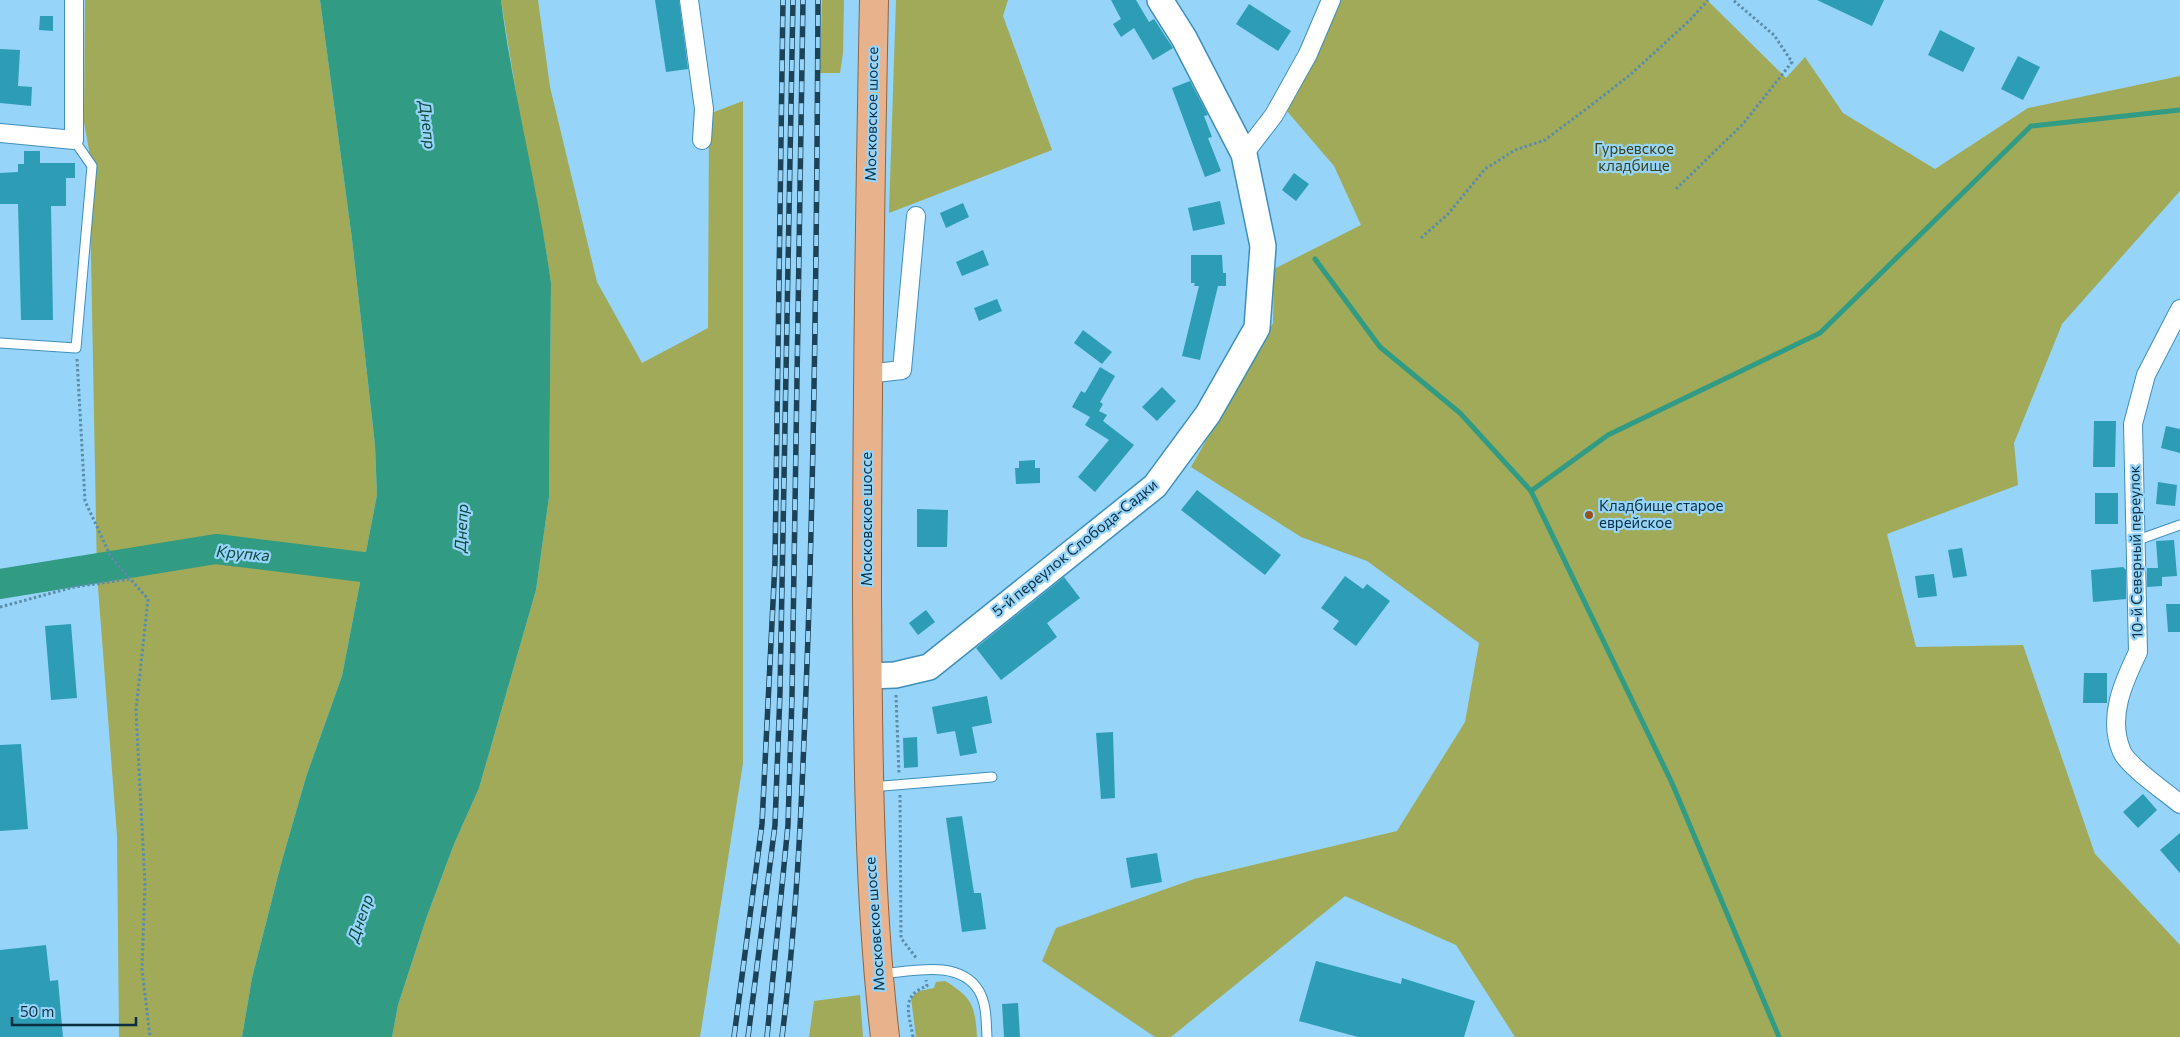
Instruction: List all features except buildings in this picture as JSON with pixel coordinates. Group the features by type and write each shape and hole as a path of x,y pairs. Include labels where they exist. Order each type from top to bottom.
{"main road":[{"name":"Московское шоссе","path":"874,0 867,374 868,787 878,974 885,1037"}],"street":[{"path":"0,133 74,140 74,0"},
{"path":"689,0 704,109 702,140"},
{"name":"5-й переулок Слобода-Садки","path":"867,676 895,674 929,667 1155,486 1208,414 1257,328 1263,246 1244,154 1184,38 1160,0"},
{"path":"1244,154 1274,115 1299,72 1331,0"},
{"path":"867,374 902,370 916,216"},
{"name":"10-й Северный переулок","path":"2180,309 2146,375 2133,424 2138,652 2122,685 2115,720 2123,753 2180,804"}],"lane":[{"path":"0,343 76,348 92,166 74,140"},
{"path":"2135,541 2180,525"},
{"path":"868,787 899,786 992,776"},
{"path":"878,974 925,970 954,971 969,978 979,992 985,1007 987,1037"}],"path":[{"path":"1420,238 1448,214 1485,169 1515,150 1545,140 1589,107 1646,61 1689,21 1708,0"},
{"path":"1676,189 1743,124 1792,62 1774,35 1733,0"},
{"path":"76,348 84,501 110,556 148,599 136,710 145,884 142,969 150,1037"},
{"path":"0,607 74,588 130,579"},
{"path":"895,674 901,938 925,970 927,986 914,990 908,1000 913,1037"}],"green space":[{"path":"85,0 320,0 352,239 375,445 377,495 342,676 306,777 281,864 252,978 242,1037 119,1037 117,836 97,574 89,150 84,122"},
{"path":"501,0 538,0 550,87 597,282 642,363 708,328 709,114 743,101 743,763 700,1037 392,1037 398,1005 427,916 454,844 479,788 536,590 549,497 551,283 520,117"},
{"path":"822,0 844,0 843,53 840,73 820,73"},
{"path":"896,0 1008,0 1003,16 1052,150 889,213"},
{"name":"Гурьевское кладбище","path":"1339,0 1707,0 1786,78 1805,57 1843,113 1935,169 2028,108 2180,76 2180,191 2062,324 2014,443 2018,485 1887,534 1916,647 2023,645 2095,854 2180,945 2180,1037 1515,1037 1456,945 1345,896 1171,1037 1155,1037 1042,961 1056,928 1194,879 1397,831 1465,722 1479,643 1367,561 1301,537 1191,467 1273,323 1274,269 1361,225 1334,166 1286,110"},
{"path":"945,981 962,993 971,1004 977,1037 916,1037 911,998 919,991 934,988 936,982"},
{"path":"860,995 863,1037 809,1037 814,1001"}],"water":[{"name":"Днепр","path":"320,0 501,0 512,71 546,247 551,283 549,497 536,590 479,788 454,844 427,916 398,1005 392,1037 242,1037 252,978 281,864 306,777 342,676 377,495 375,445 352,239"}],"waterway":[{"path":"1531,491 1608,435 1820,333 2031,126 2180,110"},
{"path":"1315,259 1380,347 1460,413 1531,491 1672,783 1779,1037"},
{"name":"Крупка","path":"0,584 216,549 403,572"}],"railway":[{"path":"734,1037 762,824 775,562 783,0"},
{"path":"748,1037 775,825 780,692 793,0"},
{"path":"767,1037 788,825 792,696 803,0"},
{"path":"782,1037 793,937 802,787 808,636 815,318 818,0"}],"place":[{"name":"Кладбище старое еврейское","path":"1589,515"}]}
